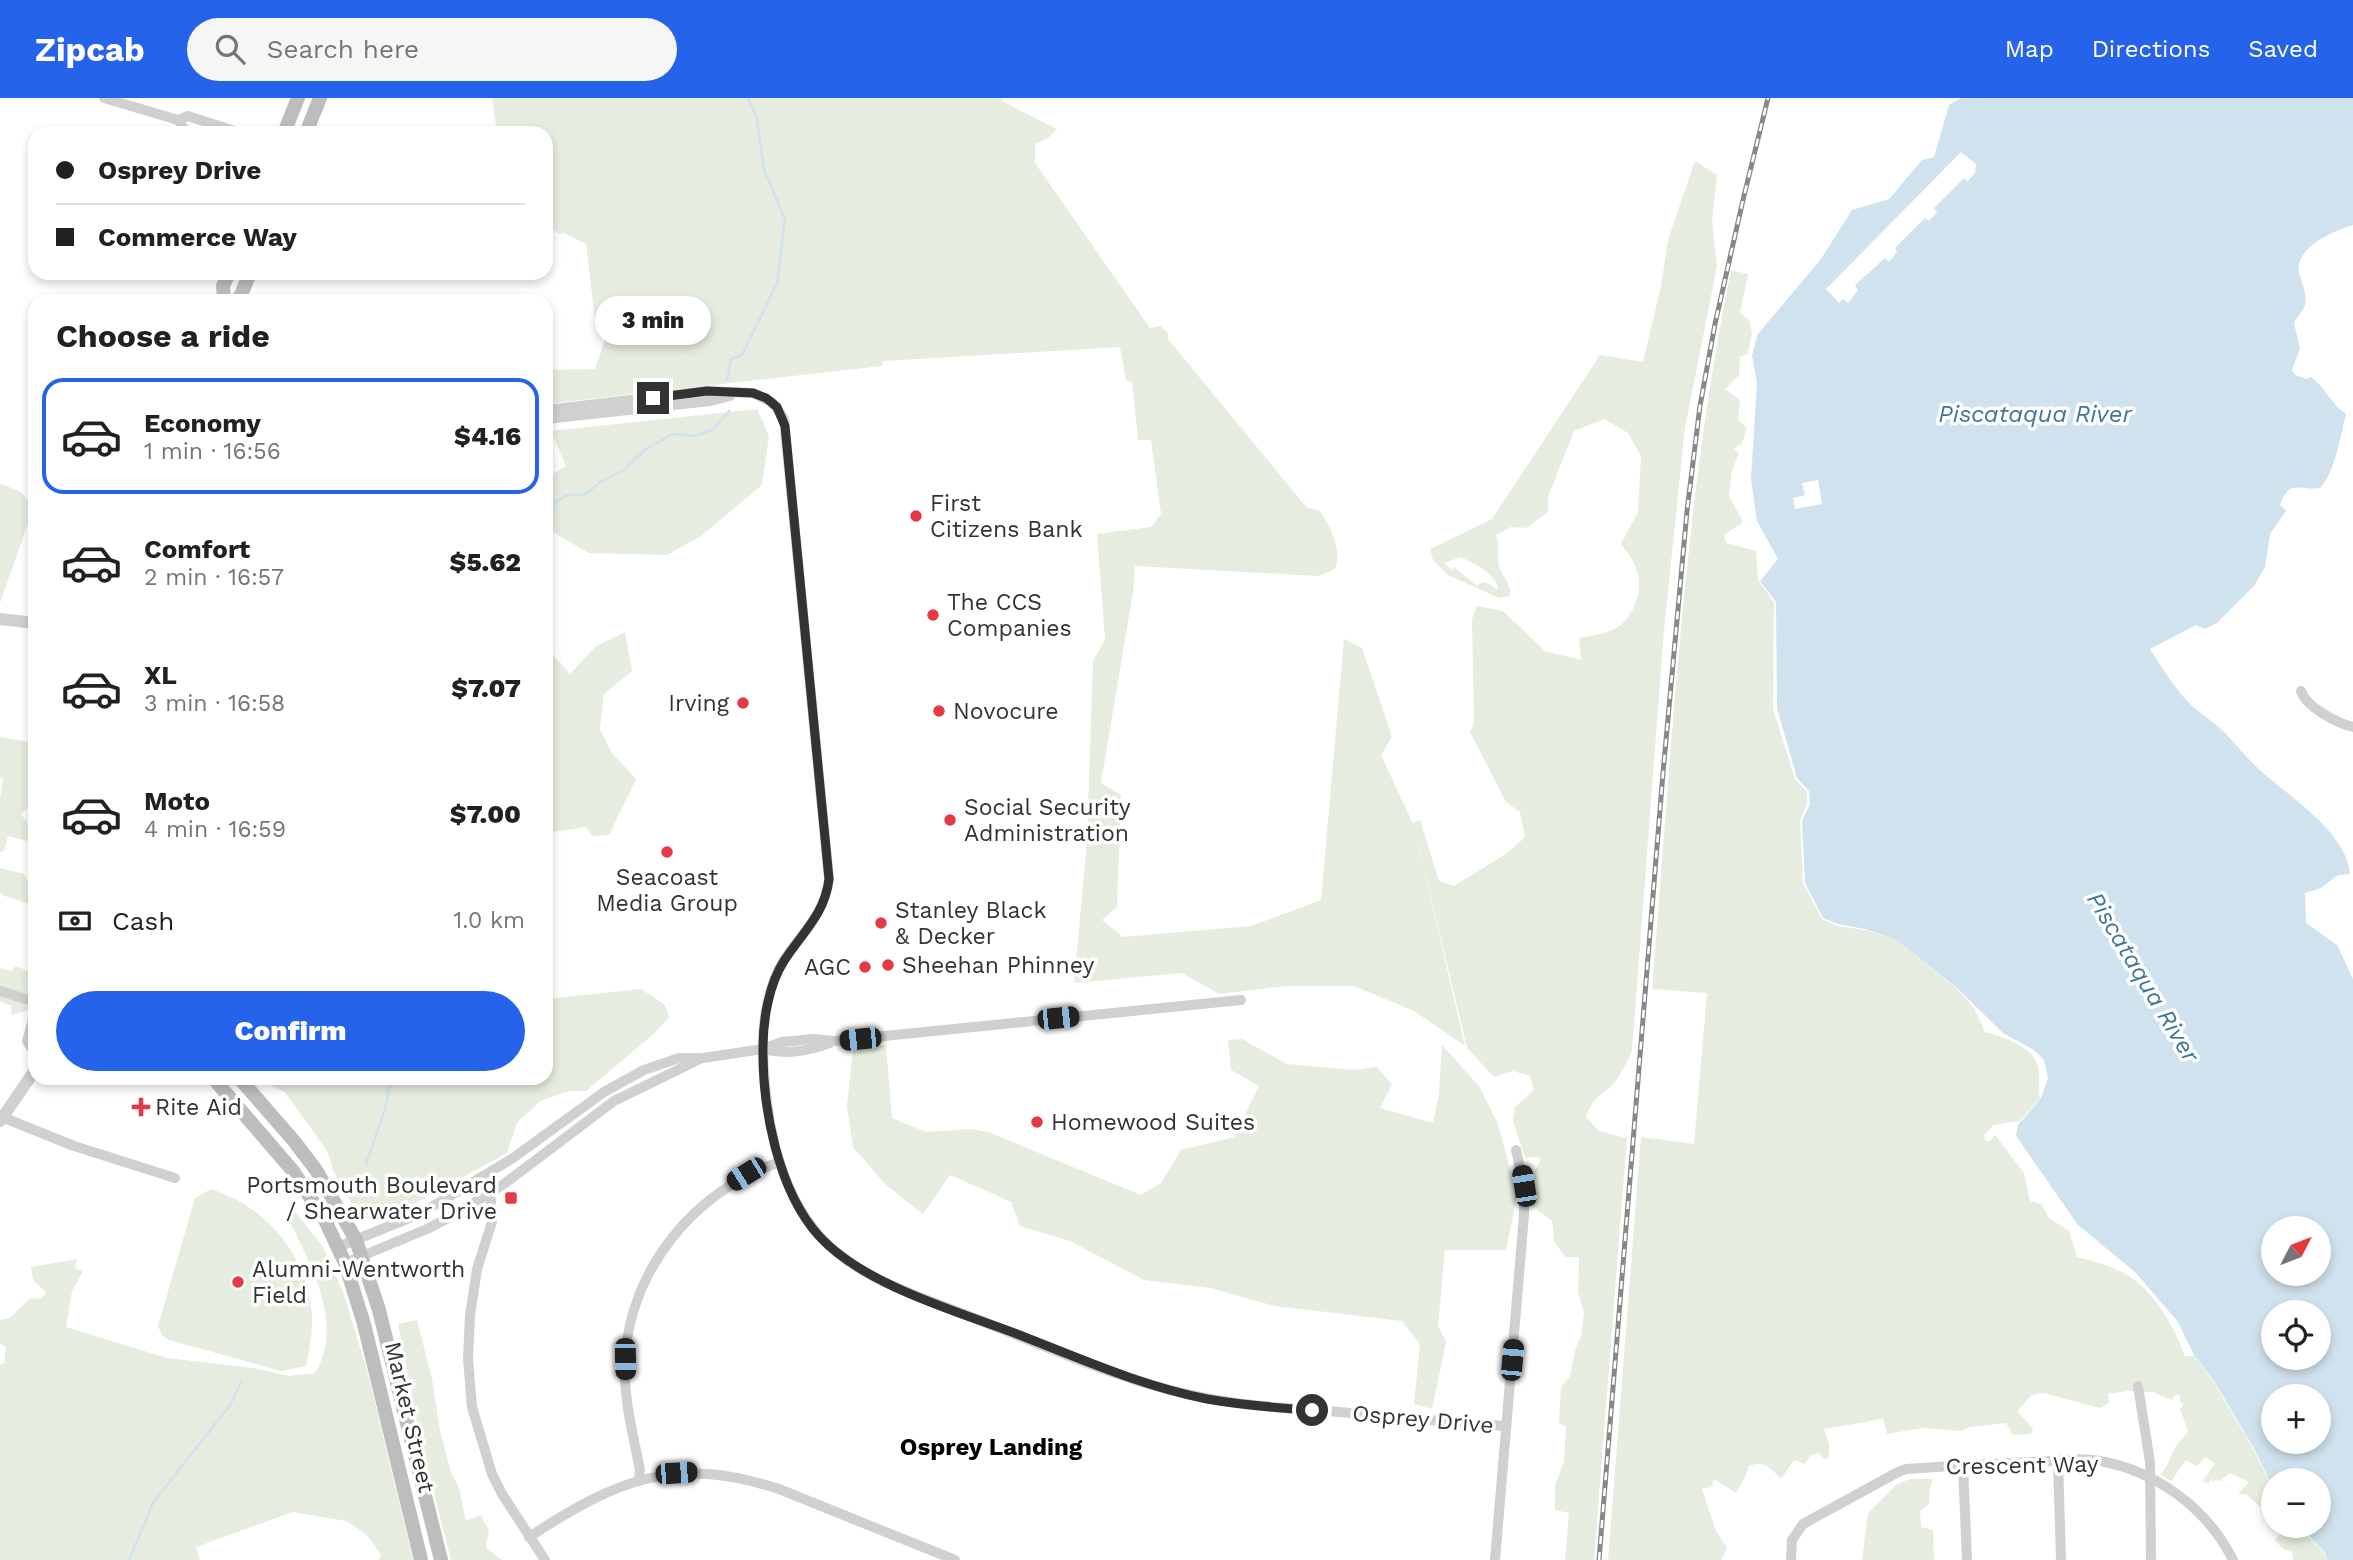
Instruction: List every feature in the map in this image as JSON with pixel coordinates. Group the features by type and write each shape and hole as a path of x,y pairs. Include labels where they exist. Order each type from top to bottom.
{"main road":[{"path":"288,126 298,98"},
{"path":"309,126 320,98"},
{"name":"Market Street","path":"219,1085 293,1171 320,1211 345,1263 364,1324 421,1560"},
{"name":"Market Street","path":"245,1085 316,1170 356,1240 379,1310 441,1560"}],"street":[{"path":"104,98 178,120 188,116 219,126"},
{"path":"178,120 182,126"},
{"name":"Osprey Drive","path":"553,409 707,391 741,393 760,395 772,402 780,411 785,426 829,870 828,889 819,914 783,961 775,980 768,1005 763,1049 770,1121 780,1161 792,1192 811,1226 833,1249 860,1268 931,1301 1107,1370 1215,1400 1505,1426"},
{"path":"553,418 710,401 741,393"},
{"path":"0,619 28,622"},
{"path":"2301,691 2312,705 2353,727"},
{"path":"0,991 28,1000"},
{"path":"338,1247 419,1214 513,1158 617,1084 667,1061 763,1049 780,1053 811,1050 835,1041 1241,1000"},
{"path":"345,1263 443,1221 489,1194 614,1101 703,1058"},
{"path":"28,1081 1,1119 74,1146 175,1178"},
{"path":"1495,1560 1524,1215 1524,1186 1517,1150"},
{"path":"639,1479 640,1471 627,1406 625,1359 630,1327 645,1279 677,1231 711,1198 746,1174 780,1161"},
{"path":"480,1178 492,1204 492,1222 479,1261 470,1316 469,1383 477,1430 492,1474 544,1560"},
{"path":"2138,1387 2150,1478 2151,1560"},
{"name":"Crescent Way","path":"1791,1560 1791,1540 1804,1524 1906,1469 2098,1460 2150,1478 2178,1495 2217,1532 2233,1560"},
{"path":"2058,1461 2061,1560"},
{"path":"1963,1465 1967,1560"},
{"path":"529,1537 581,1506 639,1479 692,1472 752,1480 779,1489 955,1560"}],"shaded area":[{"path":"492,98 1001,98 1002,101 1057,129 1047,139 1035,144 1035,163 1150,328 1161,326 1168,333 1168,339 1307,508 1319,510 1331,531 1337,554 1335,569 1319,576 1135,566 1101,783 1121,795 1117,907 1102,920 1123,937 1251,926 1321,900 1344,639 1362,648 1392,737 1381,755 1414,826 1465,1046 1414,1011 1354,986 1288,986 1219,994 1182,973 1074,983 1087,841 1093,661 1105,639 1097,534 1151,527 1161,514 1151,440 1138,440 1132,382 1126,380 1120,347 883,361 882,366 553,403 553,370 595,369 608,331 595,320 586,244 553,229 553,126 496,126"},
{"path":"1695,161 1717,175 1712,222 1717,266 1685,428 1664,630 1632,1051 1618,1078 1596,1099 1586,1117 1599,1131 1627,1138 1594,1560 1565,1560 1569,1513 1555,1510 1555,1485 1564,1462 1566,1426 1559,1423 1561,1387 1570,1376 1581,1337 1584,1312 1578,1292 1579,1257 1565,1257 1554,1241 1552,1221 1531,1205 1530,1179 1541,1159 1525,1158 1513,1121 1515,1107 1534,1090 1530,1076 1513,1071 1494,1077 1467,1048 1413,822 1420,820 1439,881 1454,886 1509,852 1525,837 1520,812 1506,802 1470,732 1474,723 1472,619 1477,606 1503,611 1545,651 1581,660 1579,638 1607,632 1622,624 1635,605 1639,590 1636,568 1621,544 1638,512 1641,456 1628,433 1604,419 1574,431 1548,497 1548,512 1526,528 1511,527 1496,535 1499,565 1509,585 1510,596 1499,598 1448,575 1433,560 1430,549 1492,519 1600,355 1643,362 1661,286 1668,240","holes":["1461,557 1489,574 1498,589 1486,583 1477,586 1454,567 1452,570 1444,563"]},
{"path":"1731,270 1748,274 1740,313 1749,320 1752,333 1748,353 1740,357 1739,375 1725,389 1740,400 1738,420 1747,428 1742,443 1734,449 1739,454 1732,470 1729,496 1743,522 1724,535 1726,543 1756,551 1758,580 1774,602 1773,709 1795,779 1807,792 1807,804 1800,821 1803,883 1822,919 1837,926 1865,930 1895,939 1957,989 1974,1008 1985,1032 2015,1043 2034,1057 2039,1071 2040,1098 2020,1121 1993,1125 1984,1136 1986,1141 1990,1141 1995,1135 2024,1173 2030,1201 2041,1204 2049,1218 2069,1231 2077,1257 2106,1265 2127,1275 2158,1304 2176,1334 2185,1356 2194,1356 2213,1381 2263,1468 2261,1508 2246,1494 2238,1494 2249,1482 2230,1473 2220,1481 2213,1482 2212,1479 2207,1484 2203,1481 2215,1464 2206,1457 2197,1466 2186,1460 2171,1481 2160,1474 2188,1431 2180,1409 2183,1405 2180,1395 2174,1396 2172,1400 2153,1392 2128,1391 2108,1394 2109,1403 2100,1408 2044,1393 2032,1395 2017,1411 2033,1429 2031,1434 2013,1435 2006,1423 1970,1427 1961,1431 1922,1428 1887,1434 1883,1419 1824,1429 1829,1444 1829,1458 1824,1459 1819,1453 1810,1456 1805,1464 1794,1460 1781,1479 1770,1468 1754,1464 1749,1466 1736,1493 1714,1479 1712,1487 1702,1489 1716,1531 1727,1548 1721,1560 1608,1560 1641,1137 1694,1144 1707,993 1652,989 1690,538 1715,359"},
{"path":"757,409 769,436 762,485 701,536 667,555 589,553 553,532 553,474 566,466 553,431"},
{"path":"0,484 21,493 27,500 28,523 0,603"},
{"path":"625,632 632,671 604,694 600,729 612,753 636,779 609,835 592,836 586,827 553,832 553,655 570,674 596,646"},
{"path":"0,737 28,742 28,808 21,814 28,824 28,841 8,836 4,851 0,852 0,800 3,778 0,777"},
{"path":"0,868 24,874 28,882 28,904 2,895"},
{"path":"16,966 28,971 28,1011 11,1015 12,1006 0,1001 0,968 11,971"},
{"path":"641,989 665,1005 669,1017 656,1032 586,1091 569,1091 540,1101 517,1123 507,1153 401,1211 364,1218 353,1206 334,1172 327,1151 285,1092 270,1085 553,1085 553,998"},
{"path":"1242,1039 1287,1064 1353,1070 1377,1067 1392,1085 1380,1108 1433,1123 1439,1094 1442,1045 1479,1086 1498,1124 1517,1195 1506,1250 1445,1250 1438,1326 1446,1342 1432,1409 1414,1404 1420,1344 1402,1321 1275,1306 1210,1288 1144,1280 1070,1241 1020,1226 1011,1202 950,1175 923,1214 886,1185 853,1147 847,1106 853,1049 886,1045 892,1118 926,1132 971,1129 988,1132 1141,1195 1161,1183 1181,1150 1234,1137 1259,1086 1231,1070 1228,1040"},
{"name":"Alumni-Wentworth Field","path":"211,1189 248,1207 264,1219 278,1233 300,1267 312,1314 306,1366 281,1371 169,1340 162,1335 158,1326 195,1198"},
{"path":"294,1210 323,1247 343,1292 368,1374 413,1560 378,1560 382,1556 366,1534 346,1521 293,1512 196,1547 200,1560 0,1560 0,1365 4,1363 6,1347 0,1344 0,1320 10,1318 29,1299 42,1298 46,1292 33,1280 31,1267 77,1259 75,1268 83,1271 72,1291 66,1327 167,1358 253,1368 289,1376 315,1373 324,1353 327,1333 325,1312 313,1271 286,1214"},
{"path":"417,1320 432,1379 440,1431 451,1472 459,1488 466,1521 480,1515 489,1530 486,1548 502,1560 451,1560 421,1442 398,1324"},
{"path":"1910,1479 1933,1479 1929,1504 1920,1511 1921,1527 1933,1530 1934,1560 1862,1560 1868,1513 1897,1484"},
{"path":"2310,1538 2327,1560 2293,1560 2292,1552 2283,1549 2275,1540"}],"water":[{"name":"Piscataqua River","path":"1961,98 2353,98 2353,225 2317,241 2303,255 2299,272 2306,301 2294,323 2300,349 2292,370 2295,375 2307,379 2311,377 2346,414 2333,464 2320,488 2296,488 2287,491 2280,505 2286,511 2270,534 2265,567 2254,586 2217,623 2205,629 2196,625 2150,649 2191,705 2220,728 2257,768 2306,808 2330,833 2347,860 2350,874 2338,875 2321,888 2305,893 2306,923 2337,945 2353,979 2353,1560 2327,1560 2325,1553 2311,1538 2331,1538 2331,1468 2264,1468 2214,1381 2194,1355 2178,1322 2136,1273 2078,1225 2016,1136 2018,1125 2041,1098 2048,1078 2044,1060 2034,1050 2003,1033 1957,988 1895,939 1823,918 1805,883 1802,821 1810,804 1809,791 1797,778 1777,708 1776,602 1760,581 1778,559 1757,521 1751,479 1757,383 1752,355 1758,334 1821,259 1852,210 1889,199 1922,160 1934,157 1949,105"}],"pier":[{"path":"1961,152 1976,164 1975,173 1967,182 1964,178 1934,208 1937,212 1929,221 1925,218 1895,248 1897,252 1889,262 1885,258 1855,285 1858,290 1848,303 1843,299 1839,303 1826,289"},
{"path":"1818,480 1822,504 1795,509 1793,498 1805,495 1802,483"}],"waterway":[{"path":"727,380 731,359 742,355 777,283 785,219 764,170 757,119 748,98"},
{"path":"553,504 567,495 584,495 602,481 624,470 646,449 673,434 695,436 714,429 729,411"},
{"path":"366,1164 385,1109 390,1085"},
{"path":"129,1560 153,1503 230,1405 242,1380"}],"railway":[{"path":"1599,1560 1687,511 1700,406 1715,324 1768,98"}],"place":[{"name":"First Citizens Bank","path":"916,516"},
{"name":"The CCS Companies","path":"933,615"},
{"name":"Irving","path":"743,703"},
{"name":"Novocure","path":"939,711"},
{"name":"Social Security Administration","path":"950,820"},
{"name":"Seacoast Media Group","path":"667,852"},
{"name":"Stanley Black & Decker","path":"881,923"},
{"name":"Sheehan Phinney","path":"888,965"},
{"name":"AGC","path":"865,967"},
{"name":"Rite Aid","path":"141,1107"},
{"name":"Homewood Suites","path":"1037,1122"},
{"name":"Portsmouth Boulevard / Shearwater Drive","path":"511,1198"},
{"name":"Alumni-Wentworth Field","path":"238,1282"}],"district":[{"name":"Osprey Landing","path":"991,1447"}],"route":[{"path":"653,398 707,391 753,393 772,402 784,419 829,879 819,914 779,970 768,1005 763,1035 764,1076 770,1121 785,1177 801,1211 820,1237 833,1249 877,1278 1097,1366 1207,1399 1312,1410"}]}
